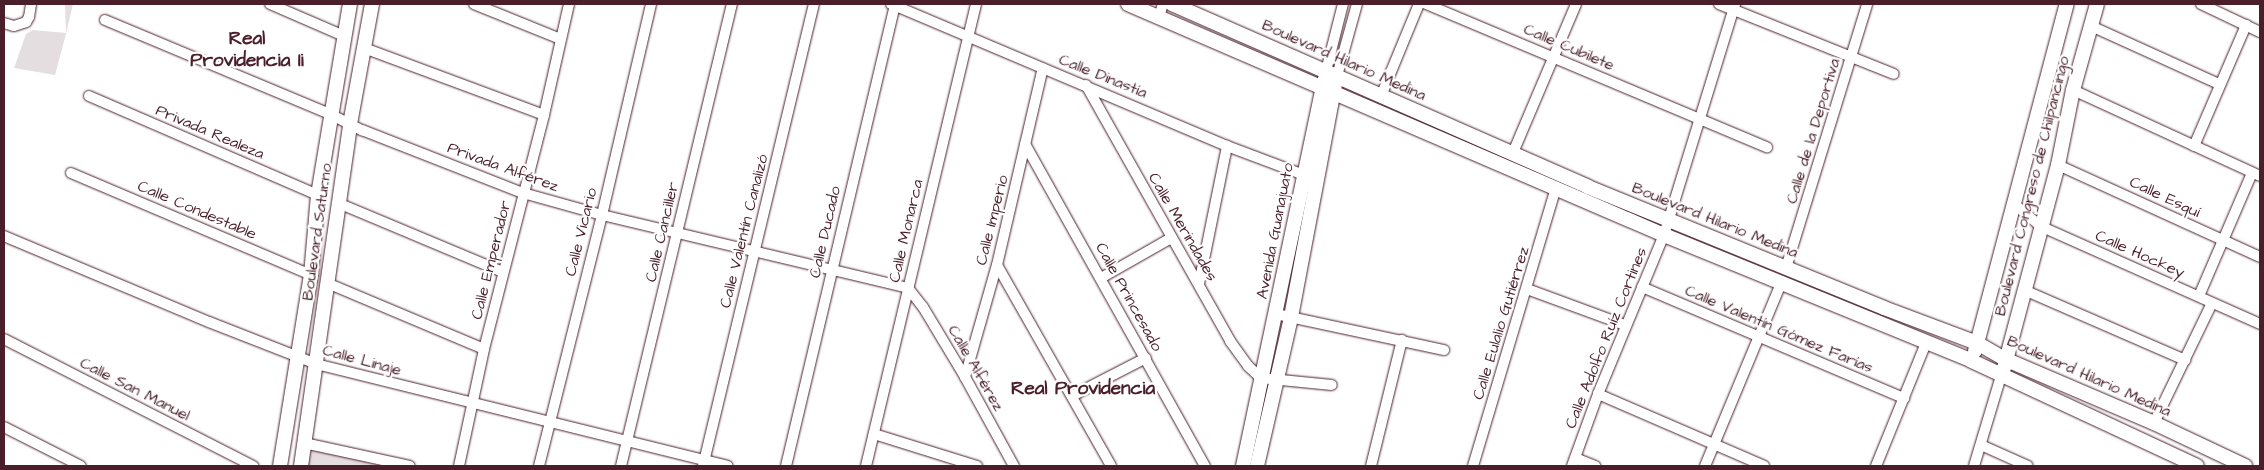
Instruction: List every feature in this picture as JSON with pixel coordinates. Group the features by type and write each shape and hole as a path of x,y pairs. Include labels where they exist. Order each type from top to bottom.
{"street":[{"path":"4,23 14,26 26,22 29,17 31,4"},
{"path":"270,4 344,36"},
{"name":"Boulevard Saturno","path":"280,466 311,276 318,195 350,4"},
{"name":"Boulevard Saturno","path":"301,466 350,124 372,4"},
{"path":"474,4 560,39"},
{"name":"Calle Emperador","path":"459,466 484,349 544,115 569,4"},
{"name":"Calle Vicario","path":"539,466 602,215 651,4"},
{"name":"Calle Canciller","path":"621,466 732,4"},
{"name":"Calle Valentín Canalizó","path":"704,463 814,4"},
{"name":"Calle Monarca","path":"866,466 976,4"},
{"name":"Boulevard Hilario Medina","path":"1128,4 1161,10 1264,62 1664,235 1972,361 2176,462 2197,466"},
{"name":"Boulevard Hilario Medina","path":"1172,4 1669,221 1977,343 2007,360 2154,423 2245,466"},
{"name":"Avenida Guanajuato","path":"1259,466 1276,379 1291,318 1343,4"},
{"name":"Avenida Guanajuato","path":"1331,73 1356,4"},
{"path":"1381,96 1419,4"},
{"name":"Calle Cubilete","path":"1426,4 1767,147"},
{"path":"1512,154 1576,4"},
{"path":"1719,4 1734,7 1894,74"},
{"name":"Calle de la Deportiva","path":"1786,268 1867,4"},
{"name":"Boulevard Congreso de Chilpancingo","path":"1972,361 2067,4"},
{"name":"Boulevard Congreso de Chilpancingo","path":"2001,376 2007,360 2040,226 2058,165 2073,90 2097,4"},
{"path":"2201,4 2260,32"},
{"name":"Calle Dinastía","path":"893,5 969,35 1227,146 1304,175"},
{"name":"Calle Ducado","path":"786,466 893,5"},
{"name":"Calle Adolfo Ruíz Cortines","path":"1573,462 1625,325 1669,221 1734,7"},
{"name":"Privada Alférez","path":"105,20 350,124 523,194 602,215 908,288"},
{"path":"2194,146 2219,84 2246,25"},
{"path":"2090,26 2219,84"},
{"path":"1264,62 1269,46"},
{"path":"364,48 544,115"},
{"name":"Calle Imperio","path":"965,377 997,265 1043,68"},
{"name":"Calle Merindades","path":"1086,85 1230,341 1248,366 1261,378"},
{"name":"Avenida Guanajuato","path":"1243,466 1304,175 1328,90"},
{"path":"2073,90 2256,174 2223,240 2199,296"},
{"name":"Privada Realeza","path":"89,96 318,195"},
{"name":"Calle Princesado","path":"1025,144 1102,278 1205,466"},
{"path":"1199,284 1227,146"},
{"name":"Calle Esquí","path":"2058,165 2260,257"},
{"name":"Calle Condestable","path":"71,173 311,276"},
{"name":"Calle Eulalio Gutiérrez","path":"1473,466 1556,188"},
{"path":"338,203 503,272"},
{"name":"Calle Hockey","path":"2013,203 2040,226 2260,324"},
{"name":"Calle Linaje","path":"4,236 297,358 628,440 704,463 728,466"},
{"path":"1102,278 1171,238"},
{"path":"997,265 1111,466"},
{"path":"1705,466 1780,283"},
{"path":"327,284 484,349"},
{"name":"Calle Valentín Gómez Farías","path":"1642,287 1904,398"},
{"name":"Calle Alférez","path":"908,288 923,307 965,377 1014,466"},
{"path":"1527,289 1625,325"},
{"path":"2024,290 2185,360"},
{"path":"2154,423 2212,302"},
{"path":"1276,314 1444,350"},
{"name":"Calle San Manuel","path":"4,340 253,466"},
{"path":"1371,466 1402,340"},
{"path":"1876,466 1926,343"},
{"path":"1072,396 1146,358"},
{"path":"1974,466 2001,376"},
{"path":"1261,378 1332,385"},
{"path":"1598,394 1764,466"},
{"path":"4,427 81,466"},
{"path":"874,434 977,466"},
{"path":"304,444 410,466"},
{"path":"1981,445 2028,466"},
{"path":"1573,462 1595,466"}],"shaded area":[{"path":"65,4 73,4 66,34 55,75 14,68 26,34 33,30 66,33"},
{"path":"304,443 410,466 301,466"}],"district":[{"name":"Real Providencia Ii","path":"247,50"},
{"name":"Real Providencia","path":"1083,389"}]}
